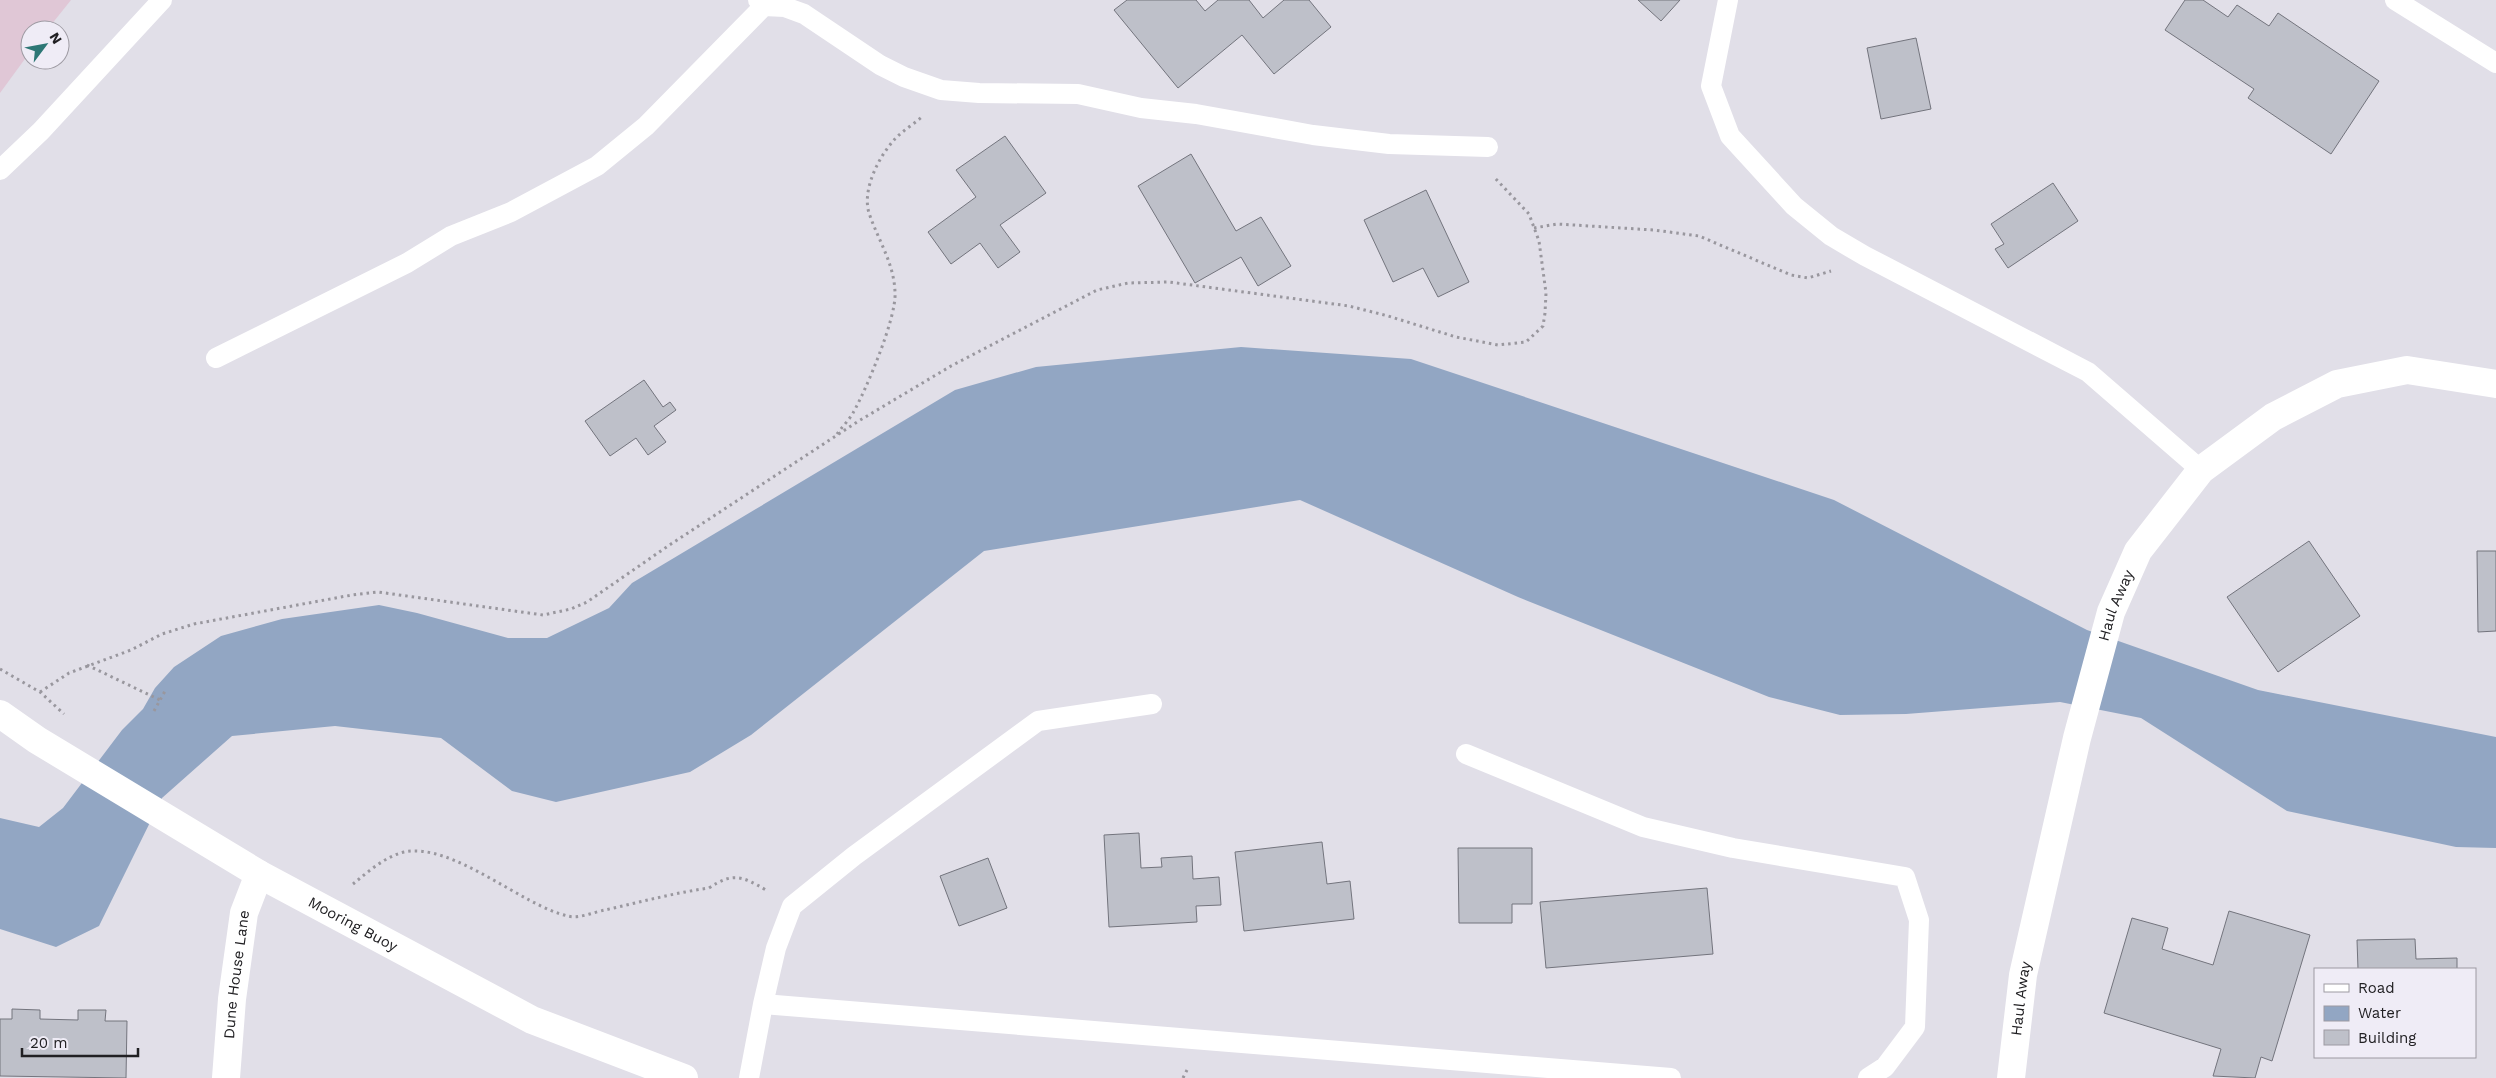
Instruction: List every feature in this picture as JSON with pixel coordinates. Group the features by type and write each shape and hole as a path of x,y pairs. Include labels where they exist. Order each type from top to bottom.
{"street":[{"name":"Haul Away","path":"2011,1078 2023,975 2077,738 2111,612 2138,552 2201,470 2273,417 2337,384 2407,370 2496,384"},
{"name":"Mooring Buoy","path":"0,714 37,740 259,874 532,1020 684,1078"},
{"name":"Mooring Buoy","path":"0,726 37,740"},
{"name":"Dune House Lane","path":"226,1078 232,999 244,912 259,874"}],"lane":[{"path":"0,170 41,131 162,0"},
{"path":"1728,0 1711,86 1730,136 1794,206 1831,236 1865,256 2088,372 2201,470"},
{"path":"2395,0 2496,63"},
{"path":"216,358 407,263 451,236 510,212 597,166 646,126 761,3 785,7 804,14 880,65 904,77 941,90 979,93 1078,94 1141,108 1196,114 1313,135 1388,144 1488,147"},
{"path":"749,1078 776,948 792,906 847,862 1038,721 1152,704"},
{"path":"1466,754 1642,827 1733,848 1905,877 1919,920 1915,1028 1885,1067 1868,1078"},
{"path":"763,1004 1671,1078"}],"path":[{"path":"835,437 853,413 869,377 893,312 896,294 893,272 869,212 868,192 881,158 894,140 929,109 941,90"},
{"path":"40,692 69,673 87,665 131,650 162,634 194,624 378,592 543,616 557,614 587,602 668,546 835,437 992,343 1097,290 1128,283 1186,284 1349,306 1398,318 1456,337 1498,345 1526,342 1543,326 1546,293 1539,241 1529,214 1482,165 1447,145"},
{"path":"1534,228 1557,224 1654,230 1699,236 1791,275 1808,278 1822,275 1865,256"},
{"path":"87,665 160,700"},
{"path":"0,669 40,692 70,719"},
{"path":"154,711 164,691"},
{"path":"350,887 386,860 404,852 419,852 451,860 570,917 709,888 722,879 733,876 747,879"}],"shaded area":[{"path":"0,0 71,0 55,20 20,20 20,66 0,93"}],"water":[{"path":"1241,347 1411,359 1834,500 2087,630 2258,690 2496,737 2496,848 2456,847 2287,811 2141,718 2060,702 1906,714 1840,715 1769,697 1518,597 1300,500 984,551 751,735 690,772 556,802 512,791 441,738 335,726 232,736 162,798 99,926 56,947 0,929 0,818 39,827 63,808 122,730 143,709 155,688 174,667 221,636 282,619 379,605 417,613 508,638 547,638 609,608 632,583 955,390 1036,367"}],"building":[{"path":"1127,0 1196,0 1205,11 1218,0 1249,0 1263,18 1284,0 1309,0 1331,27 1274,74 1242,35 1178,88 1114,10"},
{"path":"1638,0 1680,0 1661,21"},
{"path":"2185,0 2203,0 2228,17 2237,5 2269,26 2278,13 2379,81 2331,154 2248,98 2254,89 2165,30"},
{"path":"1916,38 1931,109 1881,119 1867,48"},
{"path":"1005,136 1046,193 1000,225 1020,252 998,268 980,243 951,264 928,232 976,197 956,170"},
{"path":"1191,154 1236,231 1261,217 1291,266 1258,286 1241,257 1195,283 1138,186"},
{"path":"2053,183 2078,221 2008,268 1995,249 2004,244 1991,224"},
{"path":"1426,190 1469,282 1438,297 1423,268 1393,282 1364,220"},
{"path":"644,380 663,407 670,402 676,410 654,426 666,442 648,455 636,438 610,456 585,421"},
{"path":"2309,541 2360,616 2278,672 2227,597"},
{"path":"2477,551 2496,551 2496,631 2478,632"},
{"path":"1139,833 1141,868 1162,867 1161,858 1192,856 1193,879 1219,877 1221,905 1196,906 1197,922 1109,927 1104,835"},
{"path":"1322,842 1327,884 1350,881 1354,919 1244,931 1235,852"},
{"path":"1458,848 1532,848 1532,904 1512,904 1512,923 1459,923"},
{"path":"988,858 1007,908 959,926 940,876"},
{"path":"1707,888 1713,954 1546,968 1540,902"},
{"path":"2229,911 2310,935 2272,1061 2261,1057 2255,1078 2213,1076 2221,1049 2104,1013 2132,918 2168,928 2162,949 2213,965"},
{"path":"2415,939 2416,959 2457,958 2457,968 2358,968 2357,940"},
{"path":"12,1009 40,1010 40,1019 78,1020 78,1010 106,1010 105,1021 127,1021 126,1078 0,1076 0,1019 12,1019"}]}
